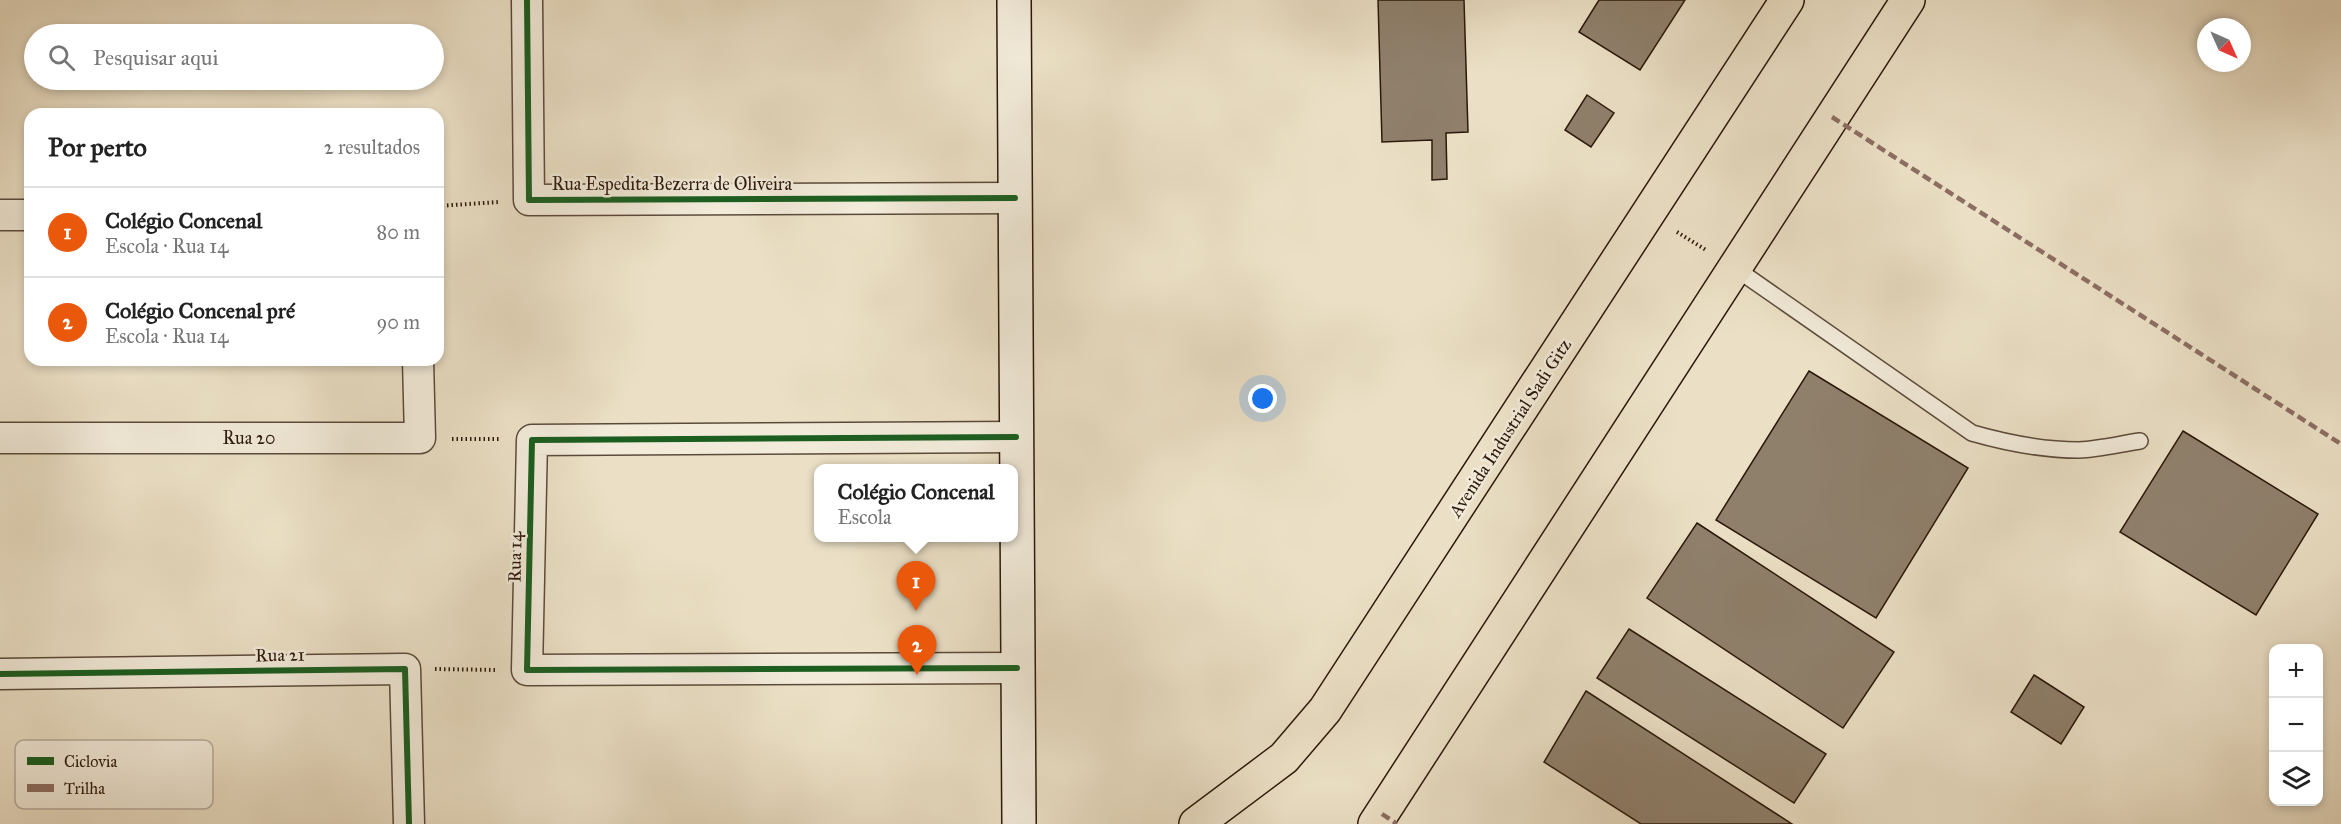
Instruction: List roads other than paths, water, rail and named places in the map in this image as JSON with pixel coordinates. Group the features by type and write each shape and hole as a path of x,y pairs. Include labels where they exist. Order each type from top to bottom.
{"main road":[{"name":"Avenida Industrial Sadi Gitz","path":"1196,824 1284,758 1325,710 1787,0"},
{"path":"1375,824 1908,0"}],"street":[{"name":"Rua Espedita Bezerra de Oliveira","path":"527,0 529,200 1015,198"},
{"path":"1014,0 1016,464"},
{"path":"0,216 24,215"},
{"name":"Rua 20","path":"0,438 420,438 418,366"},
{"name":"Rua 14","path":"1016,437 532,440 527,670 1017,668"},
{"path":"1016,542 1019,824"},
{"name":"Rua 21","path":"0,674 405,669 408,824"}],"lane":[{"path":"1735,268 1972,433 2009,444 2080,450 2140,441"}],"place":[{"name":"Colégio Concenal","path":"916,611"},
{"name":"Colégio Concenal pré","path":"917,675"}]}
